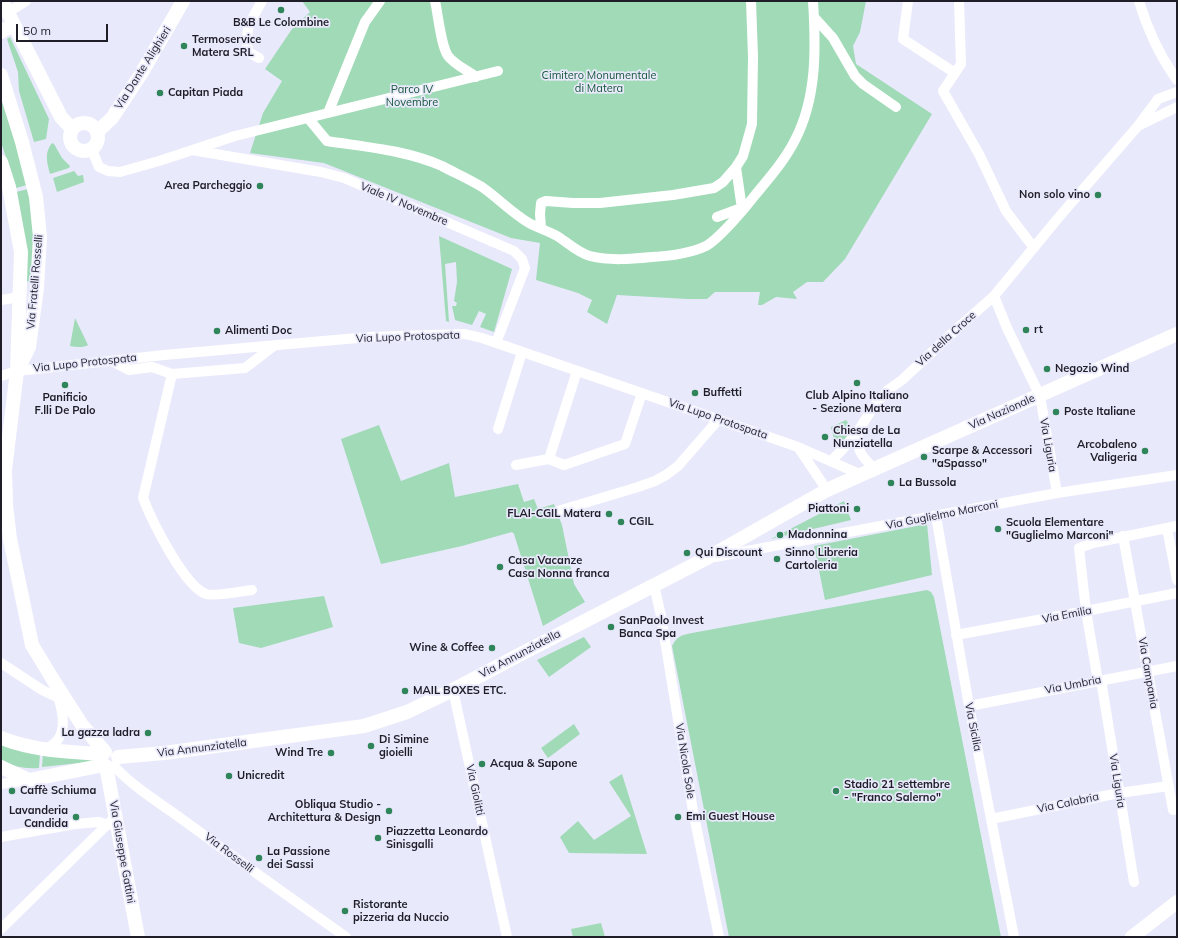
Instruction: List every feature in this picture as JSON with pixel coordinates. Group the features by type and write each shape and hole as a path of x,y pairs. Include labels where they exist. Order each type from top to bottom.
{"street":[{"path":"26,1 4,7 61,117 72,129"},
{"name":"Via Dante Alighieri","path":"97,132 112,118 116,112 183,1"},
{"path":"259,58 248,52 246,40 248,27 262,1"},
{"path":"328,113 365,22 380,1"},
{"path":"435,1 444,46 448,55 476,77"},
{"path":"308,118 327,141 393,151 420,158 441,166 482,187 530,223 587,255 609,260 679,255 707,245 722,233 782,162 795,141 804,119 814,77 813,1"},
{"path":"908,1 903,39 955,73"},
{"path":"959,1 961,64 943,91 979,154 1006,211 1034,248"},
{"path":"1139,1 1147,28 1167,66 1177,80"},
{"path":"541,228 541,203 546,201 600,203 674,195 714,188 723,182 743,156 752,124 754,57 748,3"},
{"path":"814,17 833,38 855,76 863,84 896,107"},
{"path":"1,32 14,26"},
{"name":"Viale IV Novembre","path":"92,150 99,167 108,171 120,172 235,136 498,71"},
{"name":"Via Fratelli Rosselli","path":"1,75 22,142 36,197 40,237 37,288 29,347 18,371"},
{"name":"Via della Croce","path":"830,461 842,450 858,431 874,406 888,390 902,380 994,296 1059,217 1138,126 1158,99 1177,92"},
{"path":"1138,126 1177,106"},
{"path":"85,123 94,127 97,132 98,142 92,150 82,152 73,148 69,138 72,129 76,125 85,123"},
{"name":"Viale IV Novembre","path":"192,150 321,172 344,178 514,251 522,259 525,268 496,343"},
{"name":"Via Fratelli Rosselli","path":"1,164 5,188 21,252 18,371 5,470 6,505 10,539 32,645 82,725 108,760"},
{"path":"736,167 741,202 744,207"},
{"path":"717,217 744,207"},
{"name":"Via Liguria","path":"994,296 1007,328 1040,396 1057,493"},
{"path":"1,300 20,297"},
{"name":"Via Lupo Protospata","path":"1,376 18,371 112,360 369,337 465,334 496,343 719,419 798,447 830,461 869,472"},
{"name":"Via Nazionale","path":"828,490 1177,334"},
{"path":"112,360 129,370 152,367 172,374 245,368 275,346"},
{"path":"498,429 522,352"},
{"path":"549,458 577,371"},
{"path":"172,374 143,498 174,558 188,580 197,590 208,595 252,590"},
{"path":"516,465 549,458 564,464 625,444 642,393"},
{"path":"558,511 638,487 666,475 678,466 719,419"},
{"path":"858,431 858,444 860,452 866,461 869,472"},
{"path":"798,447 828,490"},
{"name":"Via Guglielmo Marconi","path":"707,558 1057,493 1177,475"},
{"name":"Via Annunziatella","path":"108,760 364,726 407,712 453,690 519,654 707,558 828,490"},
{"name":"Via Sicilia","path":"936,516 969,706 1014,937"},
{"path":"1123,536 1172,527 1177,580"},
{"name":"Via Liguria","path":"1123,536 1093,542 1079,548 1086,611 1134,882"},
{"name":"Via Campania","path":"1123,536 1169,786 1175,809"},
{"name":"Via Nicola Sole","path":"654,585 661,616 693,810 719,937"},
{"name":"Via Emilia","path":"956,635 1177,593"},
{"path":"1,663 42,690 59,698"},
{"name":"Via Umbria","path":"969,706 1177,666"},
{"name":"Via Fratelli Rosselli","path":"45,750 56,742 61,735 63,726 55,683"},
{"name":"Via Giolitti","path":"453,690 507,937"},
{"path":"1,738 45,750 108,760"},
{"path":"1,784 28,780 108,760"},
{"name":"Via Giuseppe Gattini","path":"108,760 111,821 138,937"},
{"name":"Via Rosselli","path":"108,760 126,779 346,937"},
{"path":"1,767 28,780"},
{"name":"Via Calabria","path":"991,819 1119,793 1169,786"},
{"path":"1,837 75,824 111,821"},
{"path":"2,929 111,821"},
{"path":"1132,937 1177,902"}],"green space":[{"name":"Parco IV Novembre","path":"302,1 866,1 860,32 853,46 856,64 932,114 845,259 823,282 807,282 793,292 797,299 776,297 762,305 758,305 760,292 715,292 707,299 617,295 607,324 587,312 592,300 578,293 536,280 540,243 511,238 324,163 250,153 263,113 282,81 265,69 292,29 310,12"},
{"path":"10,37 49,119 46,139 34,142 19,91 18,72 7,39"},
{"path":"1,89 27,185 16,188 1,142"},
{"path":"52,143 62,158 70,166 69,168 50,174 47,154"},
{"path":"74,171 78,176 83,175 84,182 57,192 53,178"},
{"path":"28,189 36,240 33,282 26,281 16,192"},
{"path":"439,236 512,269 494,332 480,327 486,314 479,311 472,325 455,320 452,306 456,306 457,303 454,301 457,282 456,262 445,264 449,322 446,321"},
{"path":"75,318 88,345 86,346 70,346"},
{"path":"846,420 852,428 841,446 835,443 831,427"},
{"path":"379,425 401,481 449,463 455,497 518,484 524,502 534,499 538,509 554,504 562,525 574,584 585,602 543,626 514,534 512,532 462,546 381,564 341,439"},
{"path":"844,501 851,520 771,539"},
{"path":"927,524 932,575 825,600 814,546"},
{"name":"Stadio 21 settembre - \"Franco Salerno\"","path":"927,590 931,592 934,597 1001,937 729,937 672,646 680,636 683,635"},
{"path":"324,596 333,627 261,648 239,643 233,608"},
{"path":"584,637 591,647 549,677 537,660"},
{"path":"574,724 580,734 548,758 541,748"},
{"path":"1,742 40,753 39,768 19,767 1,759"},
{"path":"43,754 98,761 42,767"},
{"path":"622,774 647,854 569,853 560,837 578,821 594,840 631,816 609,782"},
{"path":"601,923 605,937 573,937 571,929"}],"place":[{"name":"B&B Le Colombine","path":"281,10"},
{"name":"Termoservice Matera SRL","path":"184,46"},
{"name":"Capitan Piada","path":"160,93"},
{"name":"Area Parcheggio","path":"260,186"},
{"name":"Non solo vino","path":"1098,195"},
{"name":"rt","path":"1026,330"},
{"name":"Alimenti Doc","path":"217,331"},
{"name":"Negozio Wind","path":"1047,369"},
{"name":"Club Alpino Italiano - Sezione Matera","path":"857,383"},
{"name":"Panificio F.lli De Palo","path":"65,385"},
{"name":"Buffetti","path":"695,393"},
{"name":"Poste Italiane","path":"1056,412"},
{"name":"Chiesa de La Nunziatella","path":"825,437"},
{"name":"Arcobaleno Valigeria","path":"1145,451"},
{"name":"Scarpe & Accessori \"aSpasso\"","path":"924,457"},
{"name":"La Bussola","path":"891,483"},
{"name":"Piattoni","path":"857,509"},
{"name":"FLAI-CGIL Matera","path":"609,514"},
{"name":"CGIL","path":"621,522"},
{"name":"Scuola Elementare \"Guglielmo Marconi\"","path":"998,529"},
{"name":"Madonnina","path":"780,535"},
{"name":"Qui Discount","path":"687,553"},
{"name":"Sinno Libreria Cartoleria","path":"777,559"},
{"name":"Casa Vacanze Casa Nonna franca","path":"500,567"},
{"name":"SanPaolo Invest Banca Spa","path":"611,627"},
{"name":"Wine & Coffee","path":"492,648"},
{"name":"MAIL BOXES ETC.","path":"405,691"},
{"name":"La gazza ladra","path":"148,733"},
{"name":"Di Simine gioielli","path":"371,746"},
{"name":"Wind Tre","path":"331,753"},
{"name":"Acqua & Sapone","path":"482,764"},
{"name":"Unicredit","path":"229,776"},
{"name":"Caffè Schiuma","path":"12,791"},
{"name":"Stadio 21 settembre - \"Franco Salerno\"","path":"836,791"},
{"name":"Obliqua Studio - Architettura & Design","path":"389,811"},
{"name":"Lavanderia Candida","path":"76,817"},
{"name":"Emi Guest House","path":"678,817"},
{"name":"Piazzetta Leonardo Sinisgalli","path":"378,838"},
{"name":"La Passione dei Sassi","path":"259,858"},
{"name":"Ristorante pizzeria da Nuccio","path":"345,911"}],"park label":[{"name":"Cimitero Monumentale di Matera","path":"599,82"}]}
